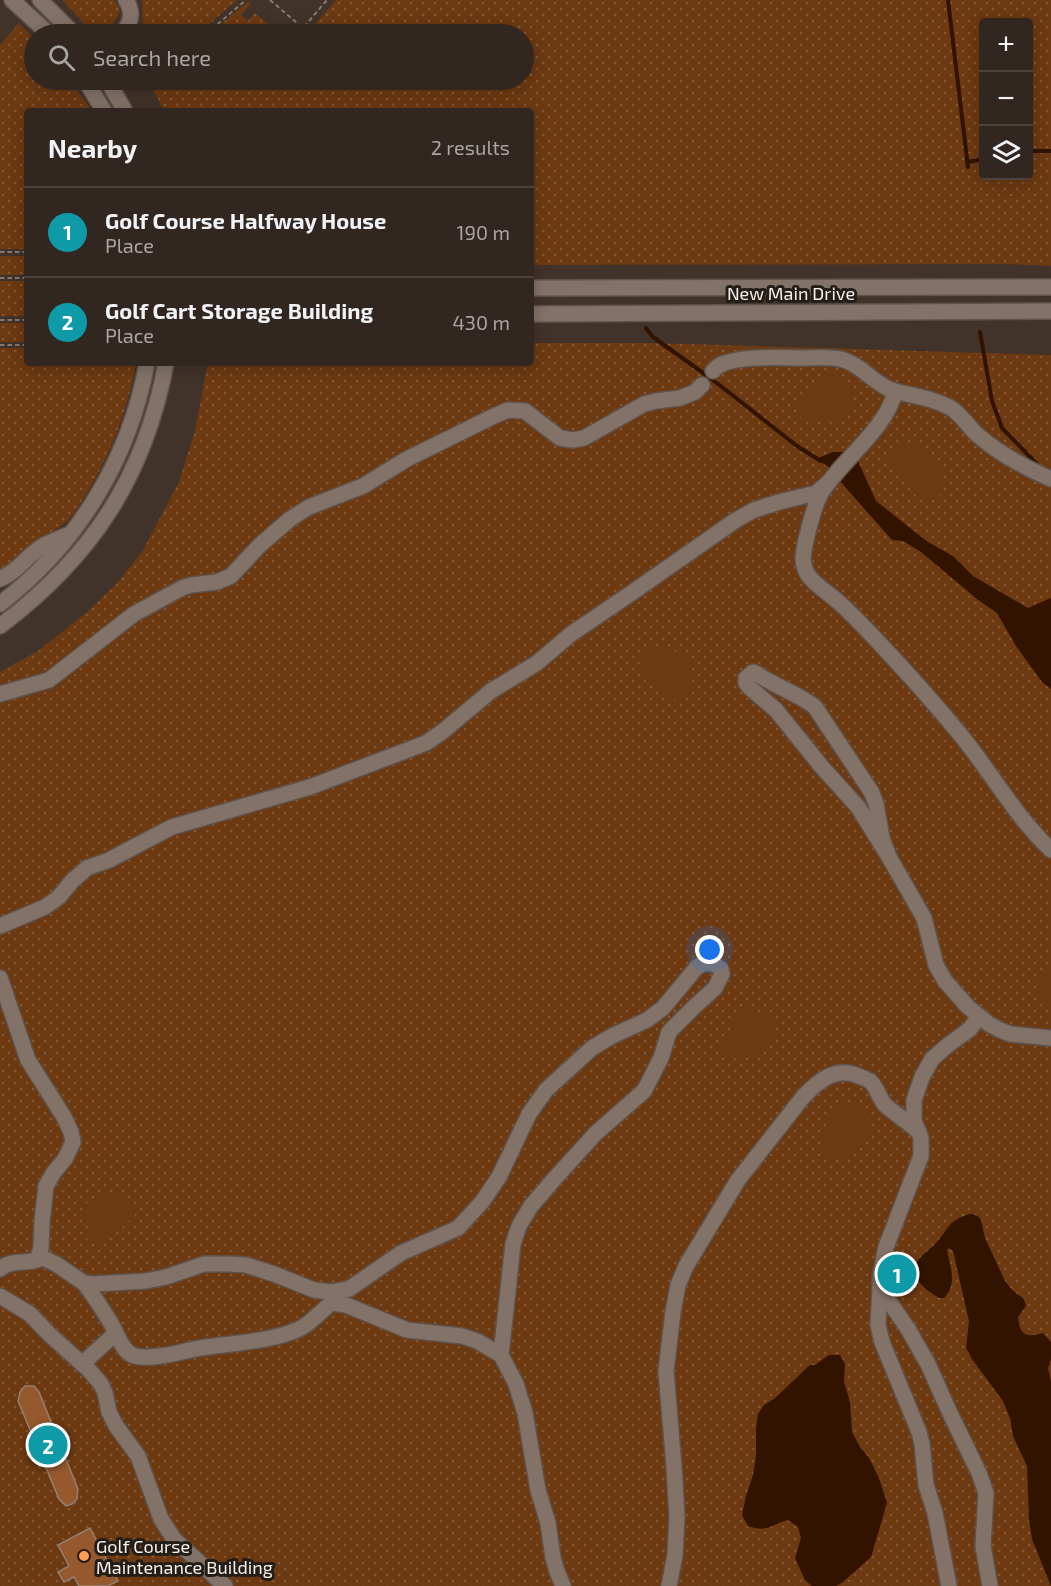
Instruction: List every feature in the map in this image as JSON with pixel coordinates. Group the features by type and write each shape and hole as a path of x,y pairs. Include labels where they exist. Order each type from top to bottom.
{"street":[{"path":"12,0 38,24"},
{"path":"40,0 64,24"},
{"path":"126,0 130,7 131,19 129,24"},
{"path":"91,90 102,108"},
{"path":"112,90 123,108"},
{"path":"826,286 827,313"},
{"name":"New Main Drive","path":"534,288 1051,286"},
{"name":"New Main Drive","path":"534,314 1051,311"},
{"path":"713,371 721,364 756,358 842,360 856,365 886,387 922,396 950,408 963,418 977,435 1005,455 1051,479"},
{"path":"0,604 35,573 73,532 102,489 115,464 138,401 146,366"},
{"path":"2,619 35,598 67,568 103,522 128,478 145,441 158,401 165,366"},
{"path":"0,694 49,680 134,614 182,588 218,582 231,576 259,546 290,519 309,507 363,486 407,459 494,416 508,410 525,411 560,438 573,441 584,438 645,404 680,398 695,392 702,386"},
{"path":"895,391 887,411 821,494 816,504 806,546 804,567 809,577 853,616 918,685 968,745 1027,825 1051,850"},
{"path":"0,926 45,907 59,897 87,868 109,860 172,827 310,787 426,743 491,691 537,663 571,634 736,520 754,510 816,493 829,482"},
{"path":"0,579 9,575 41,547 73,532"},
{"path":"889,857 882,838 872,793 815,707 805,699 771,683 759,674 753,672 750,674 746,678 748,687 776,710 858,807 924,918 936,965 945,981 968,1007 989,1024 1010,1034 1051,1038"},
{"path":"84,1283 146,1281 204,1264 228,1264 246,1265 314,1290 331,1292 349,1288 401,1253 458,1228 482,1202 499,1177 530,1114 546,1090 592,1048 647,1020 663,1008 697,967 705,963 714,964 721,969 722,974 715,988 669,1032 661,1058 644,1091 596,1133 531,1206 519,1226 513,1244 501,1355"},
{"path":"0,978 28,1060 64,1117 73,1142 46,1186 38,1260 29,1263 17,1261 0,1269"},
{"path":"950,1586 935,1513 926,1485 919,1432 882,1342 878,1325 880,1277 886,1247 921,1156 921,1138 914,1121 915,1100 922,1077 932,1059 970,1029 979,1016"},
{"path":"669,1586 675,1555 676,1517 666,1371 678,1285 686,1266 738,1180 803,1097 815,1084 826,1077 843,1072 870,1081 884,1104 919,1132"},
{"path":"39,1256 56,1264 84,1283 119,1341 132,1355 160,1356 286,1334 302,1328 332,1303 338,1303 407,1330 462,1336 477,1341 501,1355 516,1384 525,1413 538,1490 548,1523 553,1558 563,1586"},
{"path":"880,1288 928,1364 979,1473 986,1493 983,1546 990,1586"},
{"path":"0,1296 30,1314 101,1384 109,1412 138,1456 161,1519 174,1539 225,1586"},
{"path":"82,1364 116,1333"}],"path":[{"path":"218,24 246,0"},
{"path":"270,0 298,24"},
{"path":"306,24 327,0"},
{"path":"0,252 24,252"},
{"path":"0,278 24,278"},
{"path":"0,320 24,320"},
{"path":"0,345 24,345"}],"shaded area":[{"path":"62,0 115,0 120,11 112,24 85,24"},
{"path":"142,0 237,0 209,24 143,24"},
{"path":"336,0 1051,0 1051,266 1007,264 534,265 534,108 162,108 153,90 534,90 534,24 316,24"},
{"path":"249,1 251,3 241,15 248,21 255,13 268,24 221,24"},
{"path":"19,23 24,28 24,90 77,90 90,108 24,108 24,249 0,249 0,45"},
{"path":"0,256 24,256 24,275 0,275"},
{"path":"0,281 24,281 24,316 0,316"},
{"path":"0,323 24,323 24,342 0,342"},
{"path":"534,343 652,343 1051,355 1051,1586 0,1586 0,672 38,651 86,613 117,583 142,552 179,482 195,431 207,366 534,366"},
{"path":"0,348 24,348 24,366 136,366 117,432 94,481 78,508 65,523 35,542 0,572"},
{"path":"828,373 840,376 846,381 852,391 851,408 841,418 815,423 808,422 798,412 798,402"},
{"path":"900,445 922,447 937,464 941,471 943,487 936,498 924,500 920,498 889,464 890,454"},
{"path":"833,452 844,452 858,461 876,501 928,542 953,556 973,576 1028,608 1051,598 1051,689 1042,682 1016,646 997,613 921,552 903,541 892,540 832,469 816,459"},
{"path":"660,646 669,648 688,661 692,673 691,690 684,699 672,698 642,676 640,661 650,650"},
{"path":"1051,969 1051,1009 1040,1003 1037,989 1041,975"},
{"path":"744,1007 768,1017 775,1027 775,1035 772,1042 757,1053 730,1058 725,1055 721,1046 736,1015"},
{"path":"845,1102 858,1106 873,1129 867,1141 839,1159 832,1160 822,1153 820,1148 832,1110 835,1106"},
{"path":"111,1193 126,1197 133,1202 136,1211 134,1217 109,1238 98,1243 90,1242 86,1237 88,1227 83,1207"},
{"path":"969,1214 981,1220 985,1238 1005,1281 1024,1299 1026,1306 1018,1317 1022,1332 1028,1335 1043,1333 1051,1342 1051,1359 1048,1368 1051,1382 1051,1586 1032,1539 1027,1466 1013,1436 1010,1418 1003,1401 966,1348 969,1321 953,1251 949,1248 947,1250 952,1281 944,1298 935,1296 925,1288 915,1273 919,1259 937,1242 950,1225"},
{"path":"829,1355 840,1355 845,1364 844,1382 850,1402 852,1432 879,1478 887,1503 871,1557 836,1586 812,1586 805,1580 795,1558 801,1538 798,1527 788,1520 760,1529 754,1528 748,1526 742,1515 753,1475 758,1414 764,1405 774,1399 810,1365 815,1365"}],"building":[{"path":"896,1262 908,1263 905,1286 890,1284 892,1265 896,1265"},
{"path":"25,1386 34,1386 39,1392 78,1489 77,1499 72,1504 66,1506 59,1499 18,1401 20,1392"},
{"name":"Golf Course Maintenance Building","path":"90,1528 118,1581 108,1586 79,1586 74,1577 64,1582 58,1572 69,1566 58,1545"}],"waterway":[{"path":"948,0 968,167"},
{"path":"1033,151 1051,151"},
{"path":"967,162 979,160"},
{"path":"646,328 653,337 713,380 797,446 821,461"},
{"path":"980,332 992,401 1002,428 1037,464"}],"place":[{"name":"Golf Course Halfway House","path":"897,1274"},
{"name":"Golf Cart Storage Building","path":"48,1445"},
{"name":"Golf Course Maintenance Building","path":"84,1556"}]}
